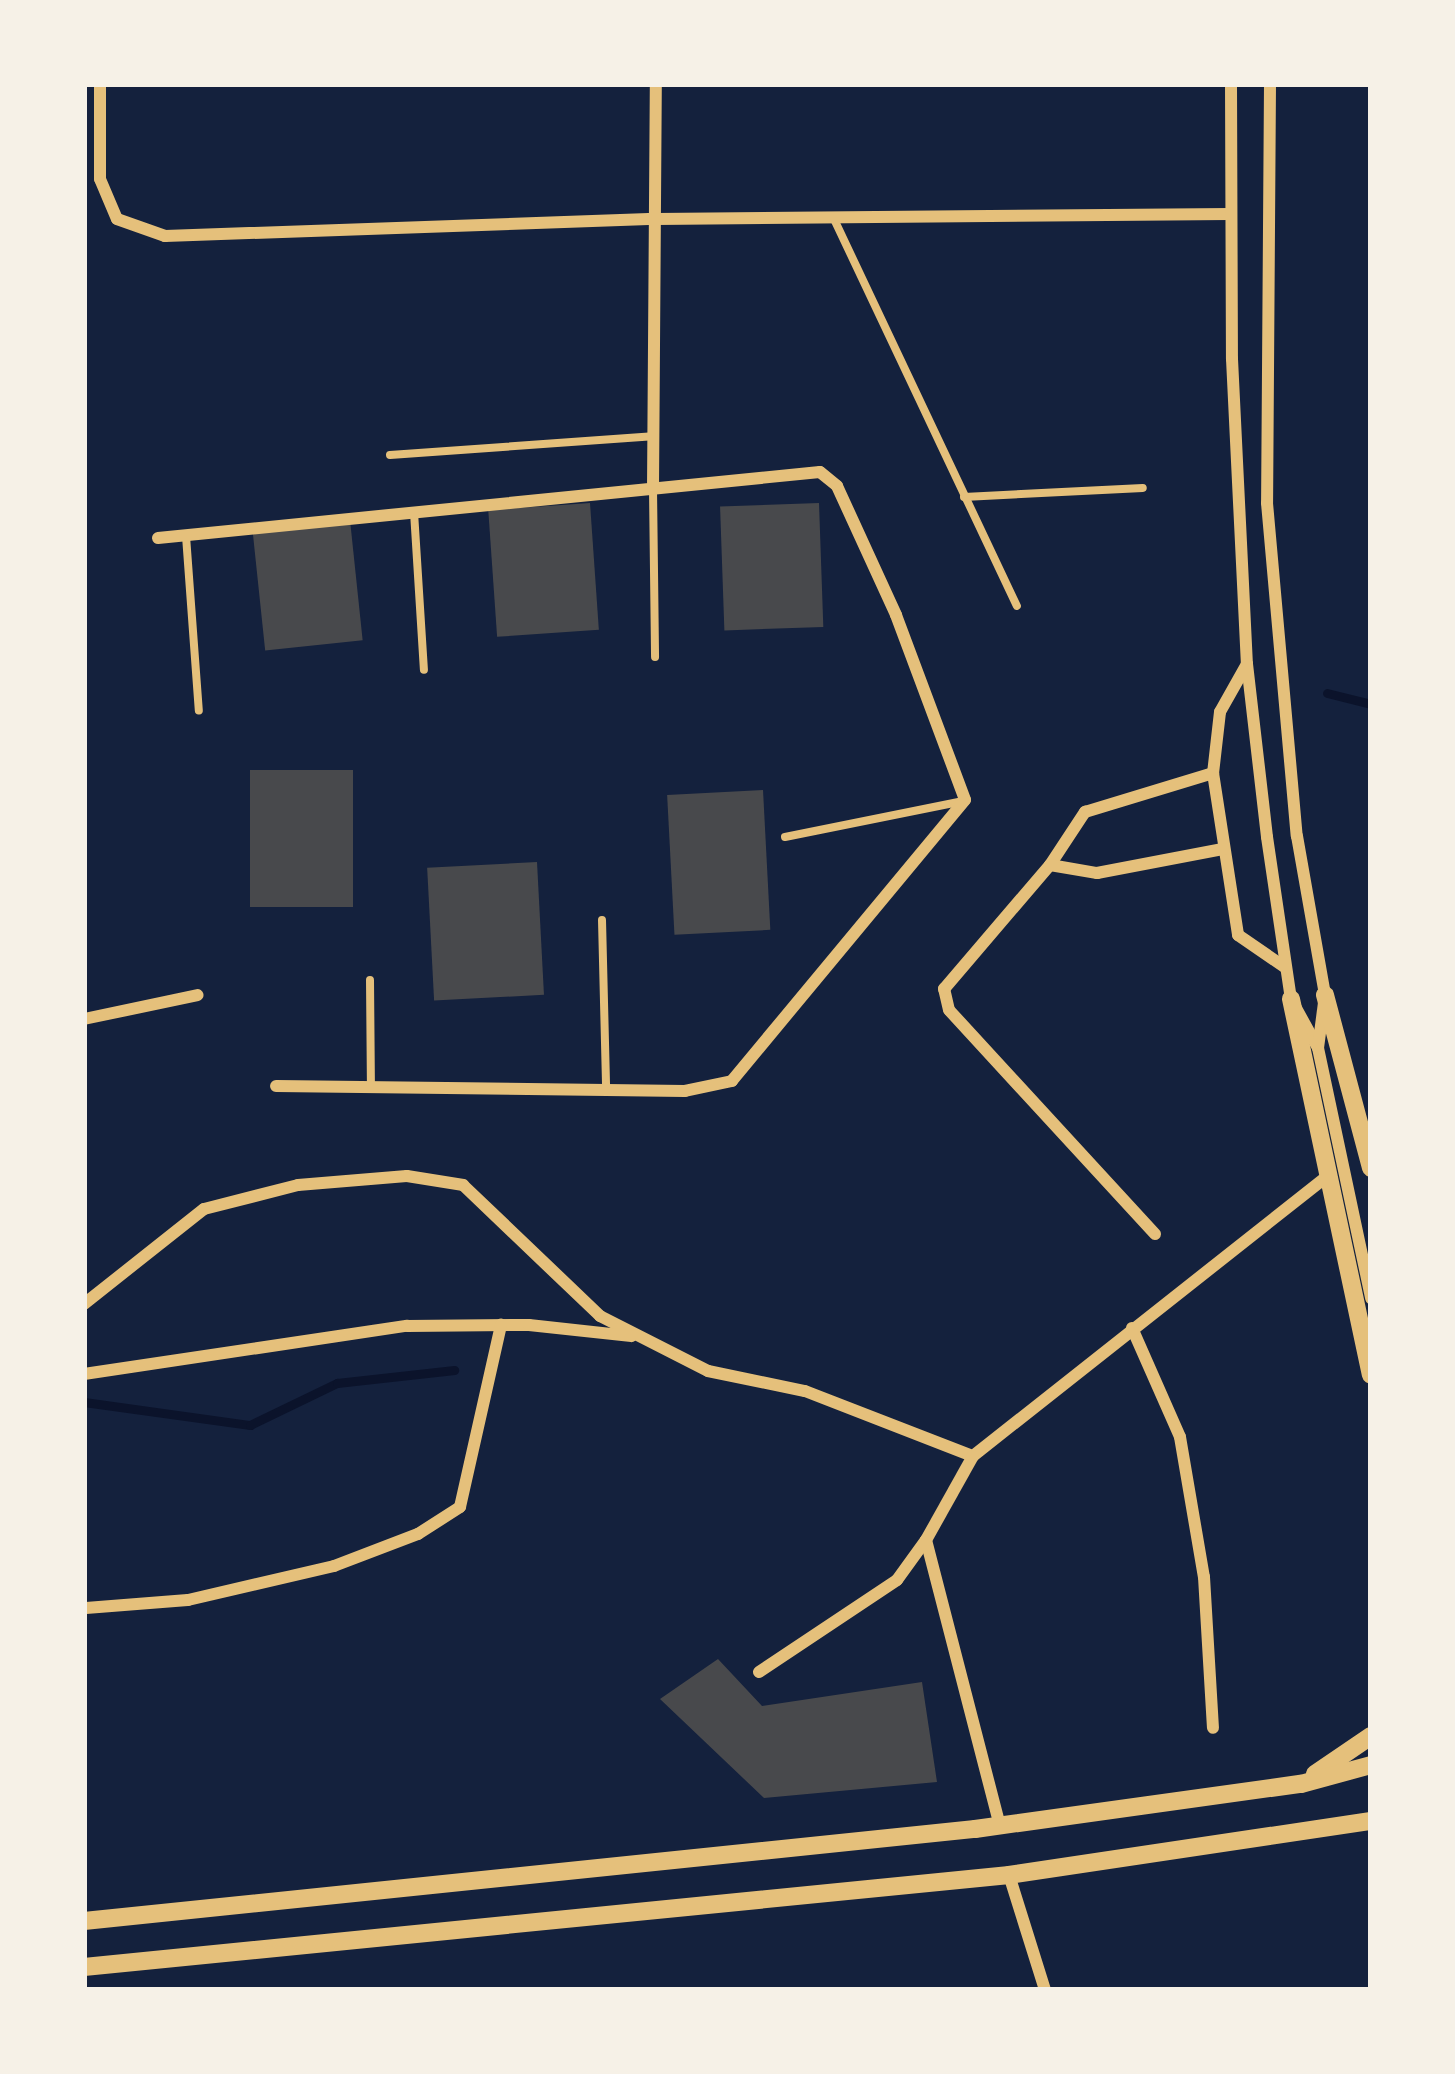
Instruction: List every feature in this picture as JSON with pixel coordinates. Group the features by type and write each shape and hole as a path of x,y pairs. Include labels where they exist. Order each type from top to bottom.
{"street":[{"path":"100,84 100,179 108,199 117,219 165,236 656,219 1230,214"},
{"path":"653,489 656,84"},
{"path":"1232,84 1230,214 1247,664 1291,999 1371,1375"},
{"path":"1270,84 1267,503 1297,836 1324,995 1371,1168"},
{"path":"158,538 653,489 792,469 820,472 837,487 896,615 965,800 732,1081 685,1090 276,1086"},
{"path":"1247,664 1220,712 1213,773 1238,935 1286,968"},
{"path":"1155,1234 949,1010 944,989 954,969 1050,865 1085,812 1213,773"},
{"path":"1050,865 1096,873 1223,849"},
{"path":"84,1018 198,995"},
{"path":"1318,1048 1324,995"},
{"path":"1291,999 1318,1048 1371,1298"},
{"path":"84,1304 204,1209 298,1185 407,1176 463,1184 600,1316 708,1371 806,1391 973,1456"},
{"path":"759,1672 897,1580 926,1540 973,1456 1328,1176"},
{"path":"84,1374 407,1326 501,1325 641,1337"},
{"path":"86,1608 188,1600 334,1566 418,1534 460,1507 501,1325"},
{"path":"1132,1328 1180,1437 1204,1577 1214,1728"},
{"path":"926,1540 1000,1826"},
{"path":"1301,1784 1371,1736"},
{"path":"84,1921 1000,1826 1301,1784 1371,1765"},
{"path":"84,1967 1009,1875 1371,1820"},
{"path":"1302,1831 1371,1834"},
{"path":"1009,1875 1046,1990"}],"lane":[{"path":"833,218 1017,606"},
{"path":"391,455 652,436"},
{"path":"964,497 1143,488"},
{"path":"653,489 655,656"},
{"path":"414,511 424,670"},
{"path":"186,535 199,711"},
{"path":"785,838 965,800"},
{"path":"602,920 606,1090"},
{"path":"370,980 371,1088"}],"building":[{"path":"590,503 599,630 497,637 488,510"},
{"path":"819,503 823,627 724,630 720,506"},
{"path":"350,520 363,640 265,651 253,530"},
{"path":"250,770 353,770 353,907 250,907"},
{"path":"763,790 770,930 674,935 667,795"},
{"path":"537,862 544,995 434,1001 427,868"},
{"path":"718,1659 762,1706 922,1682 937,1782 764,1798 660,1699"}],"waterway":[{"path":"1327,693 1371,704"},
{"path":"84,1402 250,1425 337,1383 454,1370"}]}
